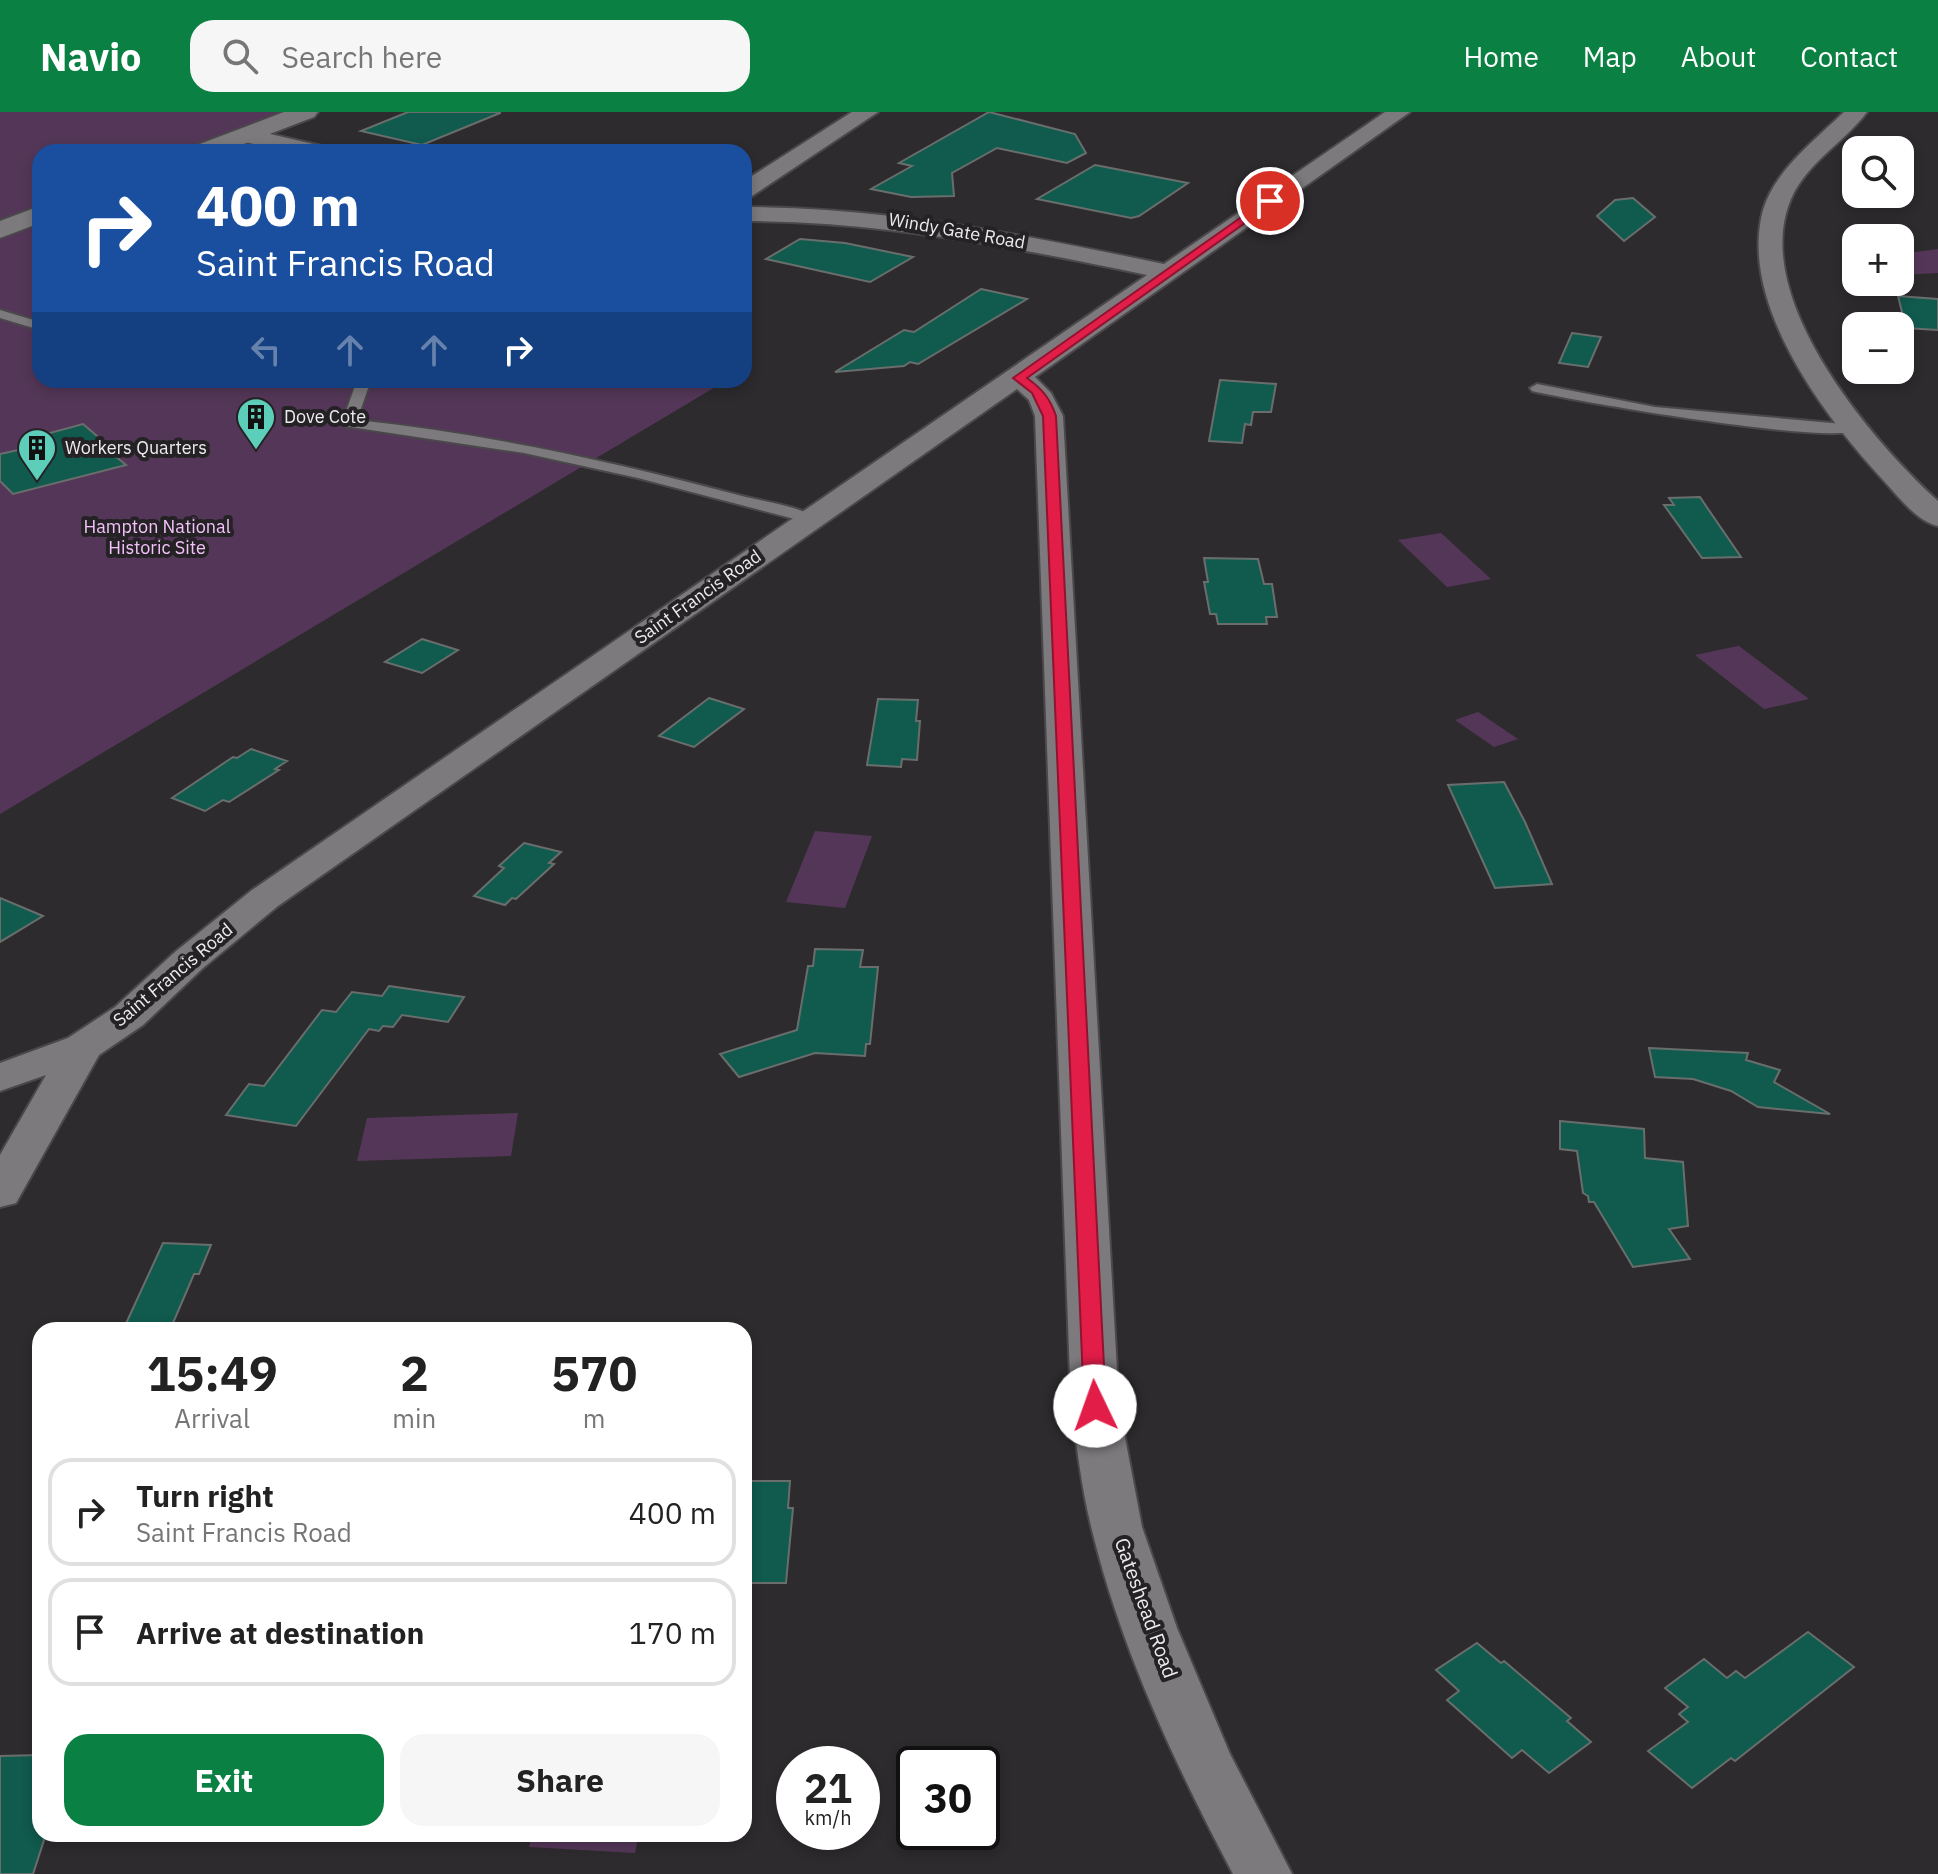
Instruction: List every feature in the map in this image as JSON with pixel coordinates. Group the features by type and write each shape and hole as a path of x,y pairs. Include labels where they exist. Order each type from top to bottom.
{"street":[{"path":"221,144 306,112"},
{"path":"752,186 867,112"},
{"name":"Saint Francis Road","path":"0,1078 83,1047 129,1016 189,960 265,898 1399,112"},
{"path":"1856,112 1786,188 1774,212 1770,243 1774,277 1789,321 1815,370 1854,429 1899,482 1938,517"},
{"path":"244,135 283,144"},
{"name":"Windy Gate Road","path":"752,214 827,214 924,223 1168,272"},
{"path":"0,230 32,217"},
{"name":"Gateshead Road","path":"1019,378 1036,390 1045,402 1049,416 1095,1406 1121,1541 1136,1585 1168,1672 1223,1800 1263,1874"},
{"path":"0,1193 83,1047"}],"lane":[{"path":"0,314 32,324"},
{"path":"361,388 349,423 499,443 561,455 810,519"},
{"path":"1537,388 1605,406 1701,420 1854,429"}],"green space":[{"name":"Hampton National Historic Site","path":"0,112 288,112 203,144 32,144 32,388 714,388 0,814"},
{"path":"1938,249 1938,273 1914,274 1914,252"},
{"path":"1441,533 1491,579 1447,587 1398,540"},
{"path":"1738,646 1809,699 1764,709 1695,655"},
{"path":"1478,712 1518,739 1494,747 1455,720"},
{"path":"815,831 872,836 845,908 786,902"},
{"path":"518,1113 511,1156 357,1161 367,1118"},
{"path":"530,1842 637,1842 635,1853 529,1847"}],"building":[{"path":"408,112 500,112 424,144 361,131"},
{"path":"989,112 1075,134 1086,153 1067,163 997,148 952,173 954,196 911,197 871,189 912,166 899,163"},
{"path":"1095,165 1188,183 1139,216 1131,218 1037,199"},
{"path":"1633,198 1655,217 1624,241 1597,216 1615,200"},
{"path":"800,239 845,243 913,257 870,282 766,259"},
{"path":"981,289 1027,299 918,364 910,362 904,366 835,372 904,330 914,332"},
{"path":"1898,296 1938,299 1938,330 1914,328 1914,312 1902,312"},
{"path":"1572,333 1601,337 1588,367 1559,363"},
{"path":"1220,380 1276,384 1271,412 1253,412 1251,425 1245,424 1242,443 1209,441"},
{"path":"83,424 118,454 114,455 126,465 13,494 0,481 0,454 32,447 24,440"},
{"path":"1700,497 1741,557 1702,558 1664,505 1674,505 1669,498"},
{"path":"1204,558 1258,559 1264,584 1272,584 1277,617 1266,617 1267,624 1218,624 1216,614 1210,614 1204,582 1208,582"},
{"path":"422,639 458,650 422,673 385,662"},
{"path":"709,698 744,709 694,747 659,736"},
{"path":"878,699 918,700 917,760 902,759 901,767 867,765"},
{"path":"251,749 287,761 275,769 279,770 229,802 223,800 205,811 172,798 233,757 237,758"},
{"path":"1504,782 1552,884 1495,888 1448,785"},
{"path":"524,843 561,852 549,863 554,864 516,899 512,898 505,905 474,896 504,868 499,866"},
{"path":"0,898 43,916 0,942"},
{"path":"815,949 863,950 860,967 878,967 870,1044 866,1044 865,1056 815,1053 739,1077 720,1054 797,1030 808,966 813,966"},
{"path":"389,986 464,997 448,1022 402,1015 393,1027 383,1026 379,1031 369,1029 296,1126 226,1115 249,1084 264,1086 322,1010 336,1012 352,992 382,996"},
{"path":"1649,1048 1748,1053 1746,1060 1780,1070 1774,1082 1830,1114 1758,1107 1731,1091 1693,1079 1655,1077"},
{"path":"1560,1121 1644,1129 1645,1158 1683,1162 1688,1226 1669,1229 1690,1259 1633,1267 1594,1202 1589,1202 1588,1196 1583,1193 1577,1151 1560,1149"},
{"path":"163,1243 211,1245 199,1274 194,1274 173,1322 127,1322"},
{"path":"752,1481 790,1481 788,1508 793,1508 786,1583 752,1583"},
{"path":"1808,1632 1854,1667 1735,1761 1731,1758 1692,1788 1648,1751 1688,1722 1679,1714 1688,1707 1665,1688 1704,1659 1727,1678 1736,1671 1745,1678"},
{"path":"1477,1643 1501,1663 1504,1661 1571,1718 1567,1721 1591,1742 1549,1773 1522,1750 1512,1758 1447,1700 1459,1691 1436,1670"},
{"path":"32,1755 32,1842 43,1842 33,1874 0,1874 0,1756"}],"place":[{"name":"Dove Cote","path":"256,451"},
{"name":"Workers Quarters","path":"37,482"}],"route":[{"path":"1095,1406 1049,416 1045,402 1036,390 1019,378 1270,201"}]}
